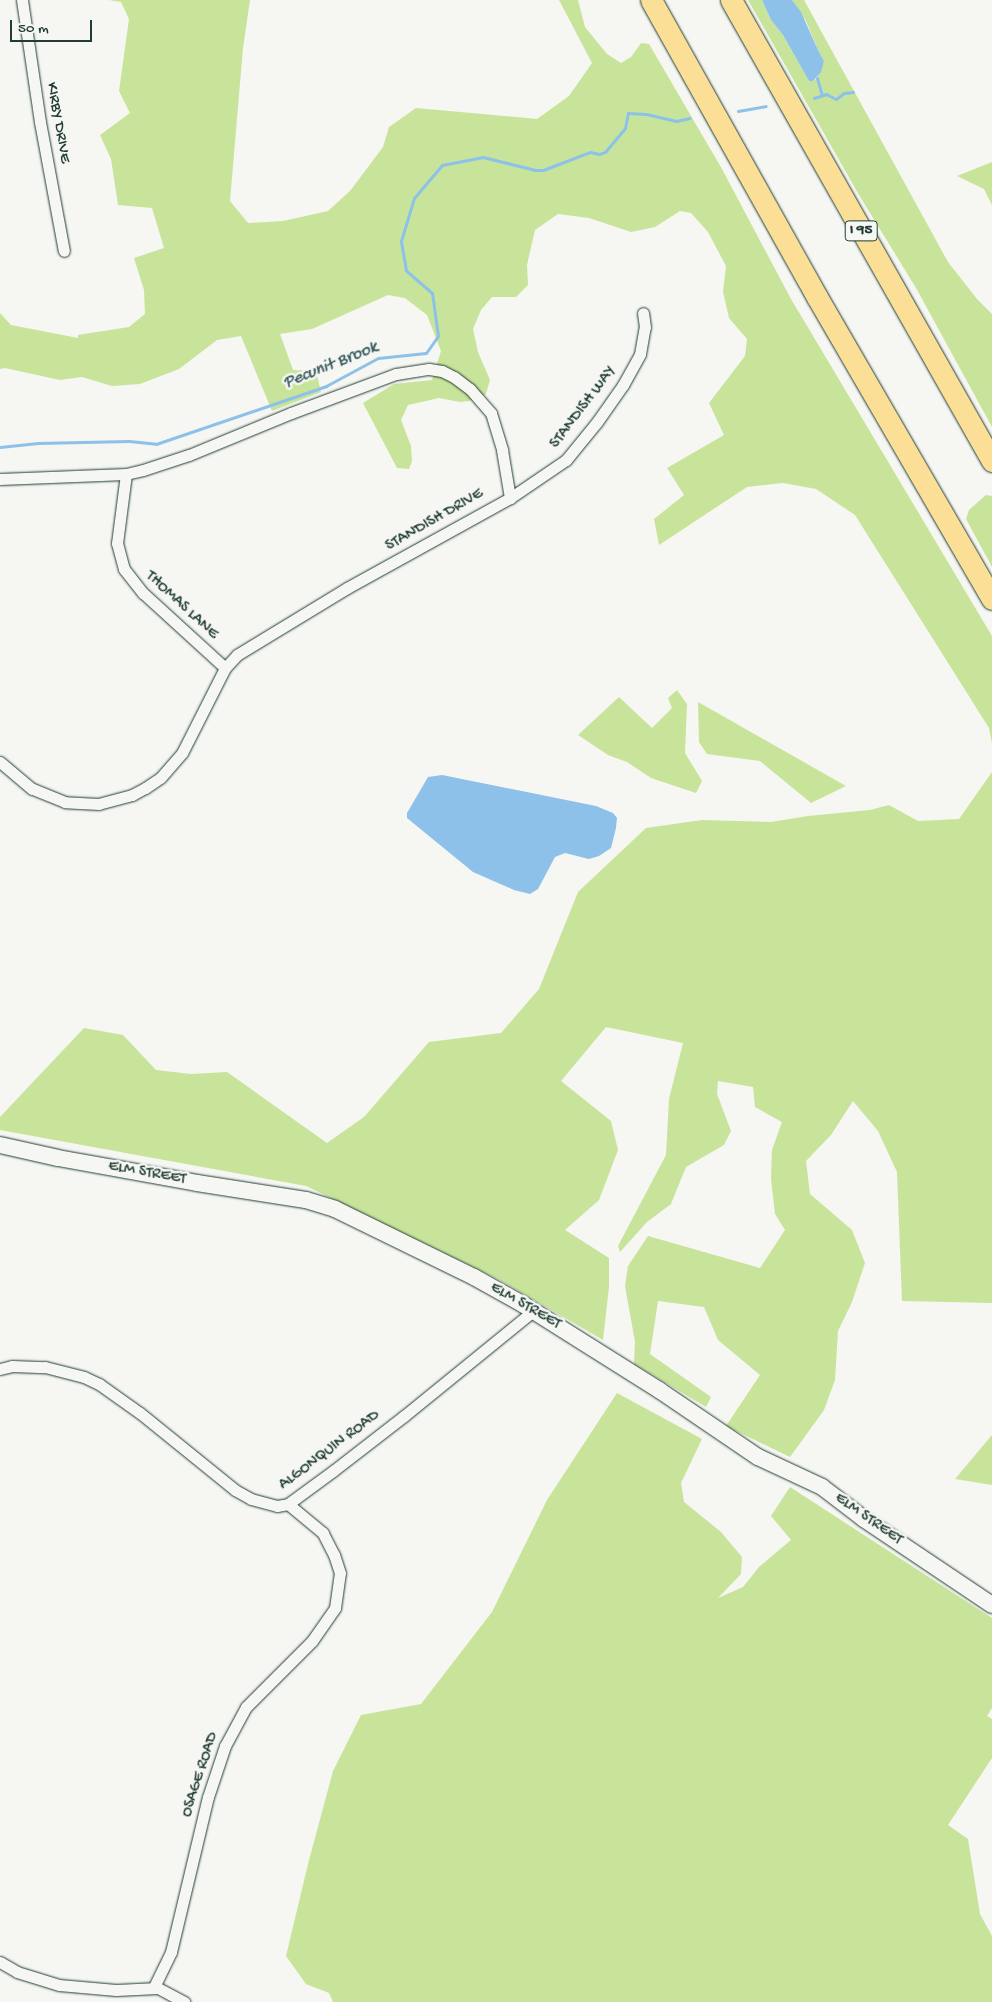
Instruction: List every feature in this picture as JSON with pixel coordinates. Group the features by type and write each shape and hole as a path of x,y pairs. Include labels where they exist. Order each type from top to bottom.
{"highway":[{"path":"651,0 817,297 992,599"},
{"name":"I 95","path":"731,0 992,461"}],"street":[{"name":"KIRBY DRIVE","path":"22,0 40,122 64,251"},
{"name":"STANDISH WAY","path":"510,498 566,460 597,422 623,385 640,354 645,327 642,313"},
{"name":"STANDISH DRIVE","path":"0,479 126,474 189,455 291,413 396,374 429,369 442,371 454,377 470,389 491,413 502,450 510,498 346,588 248,647 225,668 182,753 160,778 132,795 99,804 65,802 32,788 0,762"},
{"name":"THOMAS LANE","path":"126,474 117,543 124,569 143,593 225,668"},
{"name":"ELM STREET","path":"0,1145 58,1158 306,1200 322,1205 474,1277 533,1310 758,1456 822,1487 864,1519 992,1605"},
{"name":"ALGONQUIN ROAD","path":"0,1369 12,1366 44,1367 84,1377 99,1384 140,1413 235,1490 263,1504 288,1504 404,1416 533,1310"},
{"name":"OSAGE ROAD","path":"154,1987 171,1952 208,1797 225,1746 246,1708 312,1641 335,1608 340,1573 334,1555 323,1533 288,1504"},
{"path":"0,1962 24,1975 59,1985 116,1990 154,1987 184,2002"}],"green space":[{"path":"109,0 250,0 243,48 230,201 248,223 283,221 328,211 350,191 383,147 389,127 416,108 537,119 569,96 592,63 559,0 578,0 585,27 607,54 621,63 631,57 641,43 649,44 722,169 791,299 992,636 992,743 989,728 855,515 816,489 783,483 747,487 659,545 654,519 684,495 667,468 724,435 709,403 745,356 747,339 729,318 723,292 726,266 708,232 691,213 680,211 655,227 631,232 589,218 558,214 535,230 527,265 528,285 516,297 492,297 481,310 473,329 478,352 490,380 486,394 469,401 460,402 439,398 408,405 401,420 411,446 412,461 409,469 397,468 363,403 394,384 432,380 441,351 427,315 405,298 388,295 312,329 280,334 293,370 316,371 321,392 272,411 241,336 217,340 179,369 140,384 112,386 82,377 60,380 5,368 0,369 0,313 11,325 78,338 78,335 129,327 145,314 144,290 134,258 164,248 152,208 118,205 111,159 100,135 130,113 119,91 129,19 121,2"},
{"path":"748,0 762,0 771,20 783,35 809,81 813,81 817,78 824,61 806,21 792,0 804,0 948,262 977,299 992,314 992,427 916,288 859,195"},
{"path":"992,162 992,205 984,189 957,176"},
{"path":"986,495 992,496 992,567 966,519 969,510"},
{"path":"677,690 687,704 685,753 702,781 696,793 651,778 627,762 608,755 578,735 619,697 652,728 672,708 668,698"},
{"path":"698,702 846,786 811,803 760,761 707,754 699,742"},
{"path":"992,772 992,1303 902,1301 897,1172 878,1131 853,1101 831,1135 806,1161 810,1194 852,1230 865,1263 852,1302 838,1331 835,1380 824,1410 790,1457 726,1426 760,1375 718,1340 704,1307 658,1301 650,1354 711,1397 706,1407 634,1364 635,1342 625,1286 628,1266 648,1236 760,1268 785,1230 775,1214 771,1179 772,1150 782,1122 755,1107 753,1087 718,1081 717,1094 731,1131 724,1145 686,1167 671,1204 647,1222 620,1252 618,1246 666,1155 669,1099 683,1043 606,1027 561,1081 611,1121 618,1150 599,1200 565,1230 609,1258 609,1287 603,1340 498,1279 306,1186 0,1130 0,1117 84,1028 123,1035 156,1070 191,1074 227,1072 327,1143 364,1117 429,1042 501,1033 539,989 578,892 646,828 702,820 771,822 808,816 870,810 889,805 918,821 959,819"},
{"path":"617,1393 702,1439 681,1483 684,1502 721,1532 742,1557 741,1574 718,1598 743,1587 759,1567 791,1540 771,1516 790,1487 992,1618 992,1708 987,1716 992,1719 992,1758 948,1825 968,1839 980,1914 992,1936 992,2002 333,2002 329,1993 306,1984 286,1956 333,1771 361,1715 421,1704 492,1612 547,1500"},
{"path":"992,1435 992,1485 955,1479"}],"water":[{"path":"762,0 792,0 801,12 824,61 821,72 813,81 809,81 783,35 771,20"},
{"path":"442,775 596,806 613,813 617,818 611,848 599,856 589,859 565,853 555,857 538,889 530,894 514,890 473,872 407,818 407,813 428,777"}],"waterway":[{"path":"817,78 822,95"},
{"name":"Pecunit Brook","path":"814,98 826,94 836,99 844,93 853,92"},
{"name":"Pecunit Brook","path":"738,111 766,106"},
{"name":"Pecunit Brook","path":"0,447 38,443 129,441 156,444 326,386 378,358 426,353 438,336 432,293 406,270 401,241 414,198 442,165 483,157 535,170 543,170 590,152 599,154 605,152 625,128 628,113 646,114 676,121 690,118"}]}
